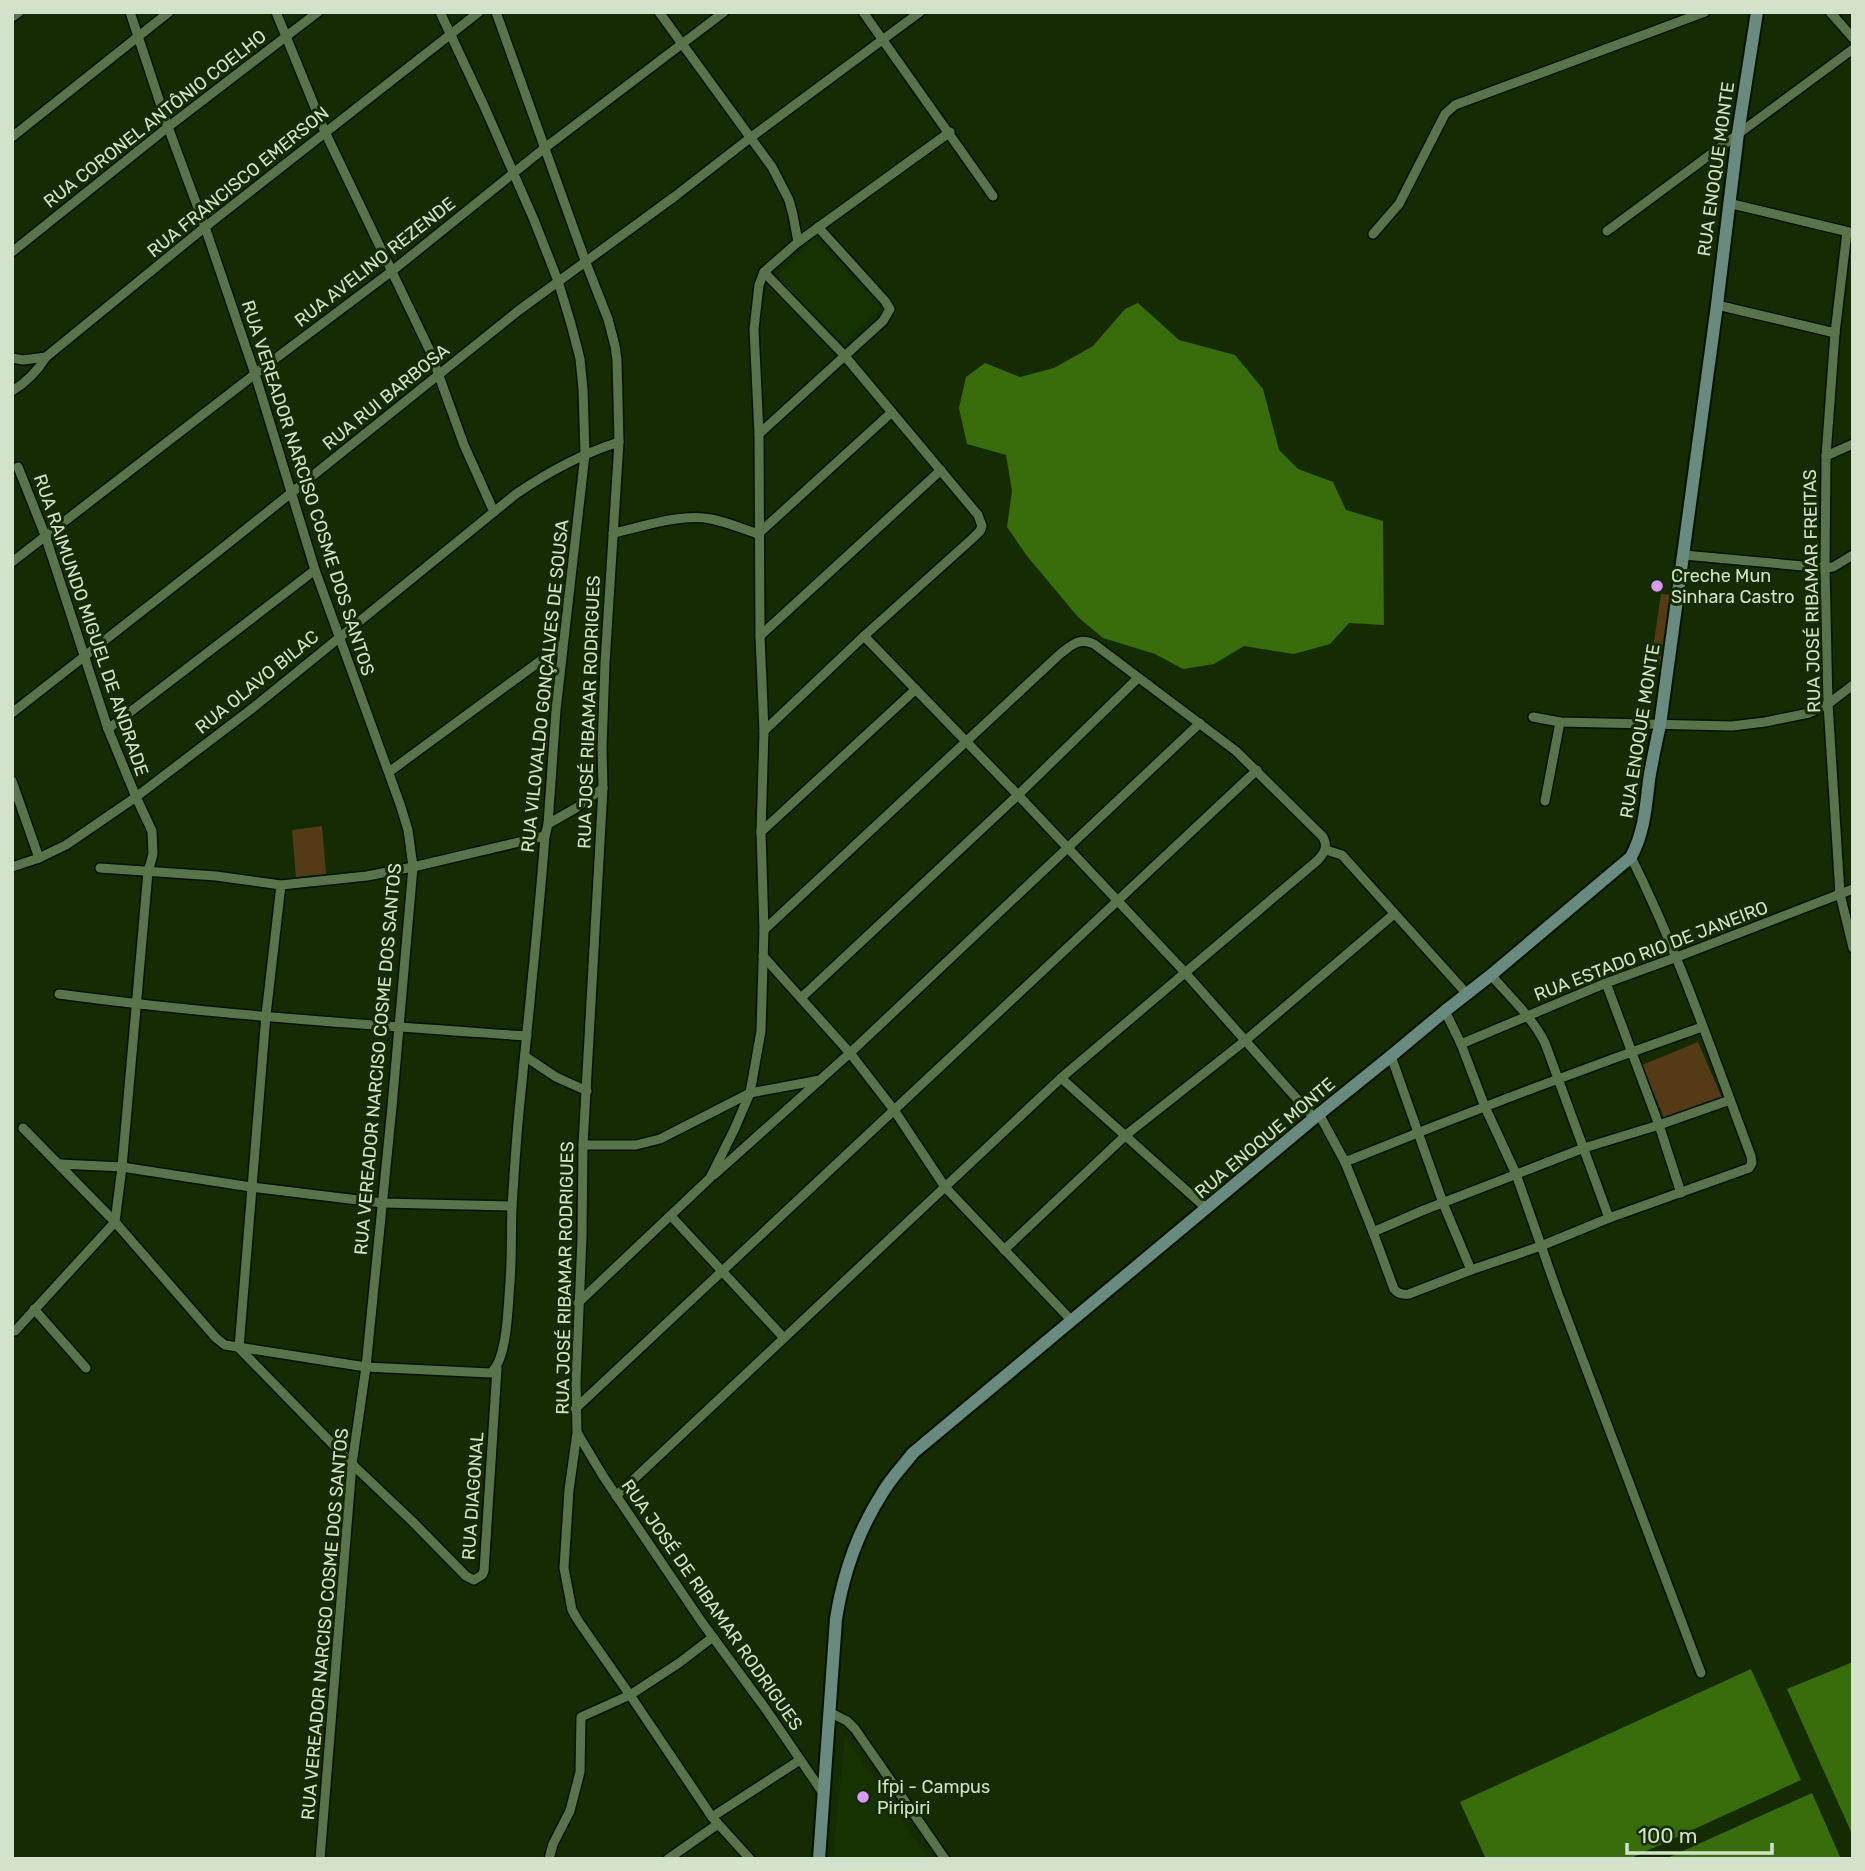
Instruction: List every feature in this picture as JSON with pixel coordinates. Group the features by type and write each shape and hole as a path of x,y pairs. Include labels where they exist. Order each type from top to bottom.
{"main road":[{"name":"RUA ENOQUE MONTE","path":"819,1859 839,1597 856,1542 883,1491 913,1453 1631,857 1637,846 1645,817 1660,725 1717,305 1728,202 1756,12"}],"street":[{"path":"12,17 19,12"},
{"name":"RUA VEREADOR NARCISO COSME DOS SANTOS","path":"130,12 255,374 315,570 389,772 408,830 413,867 383,1203 366,1367 352,1464 320,1859"},
{"path":"12,137 169,12"},
{"path":"276,12 325,132 439,373 464,446 494,512"},
{"name":"RUA CORONEL ANTÔNIO COELHO","path":"12,251 318,12"},
{"name":"RUA VILOVALDO GONÇALVES DE SOUSA","path":"440,12 485,108 558,281 580,359 583,389 585,454 562,645 548,824 519,1112 506,1322 497,1368"},
{"name":"RUA JOSÉ RIBAMAR RODRIGUES","path":"496,12 608,319 615,346 619,442 604,675 603,788 583,1145 575,1409 577,1433"},
{"path":"659,12 782,183 793,215 798,242"},
{"name":"RUA AVELINO REZENDE","path":"12,562 392,271 545,146 724,12"},
{"path":"863,12 993,196"},
{"name":"RUA RUI BARBOSA","path":"12,713 558,281 586,263 920,12"},
{"path":"1373,234 1395,210 1445,114 1455,105 1705,12"},
{"path":"1830,12 1853,38"},
{"name":"RUA FRANCISCO EMERSON","path":"12,391 36,372 46,357 205,227 477,13"},
{"path":"1606,232 1853,49"},
{"path":"710,1178 750,1093 761,1031 764,956 761,832 764,731 758,534 759,434 754,329 759,285 764,272 798,242 950,132"},
{"path":"1728,202 1850,233"},
{"path":"759,434 883,321 890,309 818,227"},
{"name":"RUA JOSÉ RIBAMAR FREITAS","path":"1850,233 1835,333 1826,456 1825,568 1828,704 1840,894 1853,948"},
{"path":"764,272 845,355 981,522 980,531 764,731"},
{"path":"1717,305 1835,333"},
{"path":"12,358 32,360 46,357"},
{"path":"758,534 892,412"},
{"name":"RUA OLAVO BILAC","path":"12,867 39,858 76,839 136,797 254,707 494,512 544,475 585,454 619,442"},
{"path":"1826,456 1853,444"},
{"name":"RUA RAIMUNDO MIGUEL DE ANDRADE","path":"18,467 45,536 108,729 152,831 153,854 148,872"},
{"path":"760,636 941,470"},
{"path":"612,533 698,517 758,534"},
{"path":"1684,555 1825,568 1833,568 1853,555"},
{"path":"108,729 315,570"},
{"path":"864,636 1018,795 1317,1116 1345,1162 1397,1293 1409,1294 1751,1166 1753,1160 1677,957 1631,857"},
{"path":"764,930 1060,654 1082,640 1094,644 1236,751 1323,837 1326,850"},
{"path":"389,772 562,645"},
{"path":"801,998 1018,795 1138,678"},
{"path":"1533,716 1560,722 1732,726 1809,713 1828,704 1853,685"},
{"path":"761,832 916,689"},
{"path":"1545,801 1560,722"},
{"path":"578,1303 710,1178 850,1053 1200,723"},
{"path":"575,1409 1257,770"},
{"path":"12,781 39,858"},
{"path":"548,824 603,788"},
{"path":"100,868 215,876 281,886 367,876 545,836"},
{"path":"1326,850 1342,855 1467,994"},
{"path":"616,1496 1061,1078 1318,860 1326,850"},
{"path":"15,1331 115,1222 148,872"},
{"path":"281,886 266,1015 239,1348 352,1464"},
{"name":"RUA ESTADO RIO DE JANEIRO","path":"1461,1044 1606,983 1853,889"},
{"path":"1004,1250 1126,1135 1246,1040 1394,914"},
{"path":"764,956 850,1053 894,1110 945,1187 1071,1321"},
{"path":"1490,975 1528,1016 1545,1043 1609,1218"},
{"path":"1606,983 1681,1192"},
{"path":"59,994 136,1004 527,1036"},
{"path":"1445,1011 1516,1174 1558,1294 1701,1673"},
{"path":"1345,1162 1632,1051 1702,1027"},
{"path":"1391,1056 1443,1203 1471,1270"},
{"path":"526,1057 556,1077 587,1091"},
{"path":"1061,1078 1207,1209"},
{"path":"583,1145 636,1145 660,1139 750,1093 821,1080"},
{"path":"1373,1232 1584,1148 1730,1100"},
{"path":"23,1128 115,1222 225,1345 366,1367 479,1373 490,1373 497,1368"},
{"path":"60,1164 121,1167 251,1187 383,1203 512,1206"},
{"path":"671,1216 784,1338"},
{"path":"34,1310 86,1368"},
{"name":"RUA DIAGONAL","path":"352,1464 466,1576 474,1580 482,1575 497,1368"},
{"path":"577,1433 569,1490 564,1568 572,1610 715,1820 750,1859"},
{"name":"RUA JOSÉ DE RIBAMAR RODRIGUES","path":"577,1433 616,1496 823,1793"},
{"path":"549,1859 570,1811 580,1772 580,1717 630,1695 713,1637"},
{"path":"829,1712 847,1721 855,1729 945,1859"},
{"path":"668,1859 715,1820 800,1760"}],"shaded area":[{"path":"814,238 881,307 844,344 776,277"},
{"path":"1138,303 1179,340 1235,355 1263,389 1279,450 1298,469 1333,482 1346,510 1383,521 1384,625 1349,623 1330,644 1294,654 1244,646 1214,664 1183,669 1155,654 1103,638 1078,617 1027,556 1007,527 1012,491 1006,455 967,444 959,408 966,377 985,363 1020,377 1054,368 1093,346 1125,309"},
{"path":"1661,594 1671,595 1662,665 1651,662"},
{"path":"322,826 326,874 296,877 292,830"},
{"path":"1698,1042 1722,1098 1665,1120 1642,1065"},
{"path":"1853,1662 1853,1836 1787,1689"},
{"path":"1751,1669 1801,1780 1629,1859 1486,1859 1460,1802"},
{"name":"Ifpi - Campus Piripiri","path":"845,1736 928,1859 833,1859"},
{"path":"1812,1793 1841,1859 1665,1859"}],"place":[{"name":"Creche Mun Sinhara Castro","path":"1657,586"},
{"name":"Ifpi - Campus Piripiri","path":"863,1797"}]}
